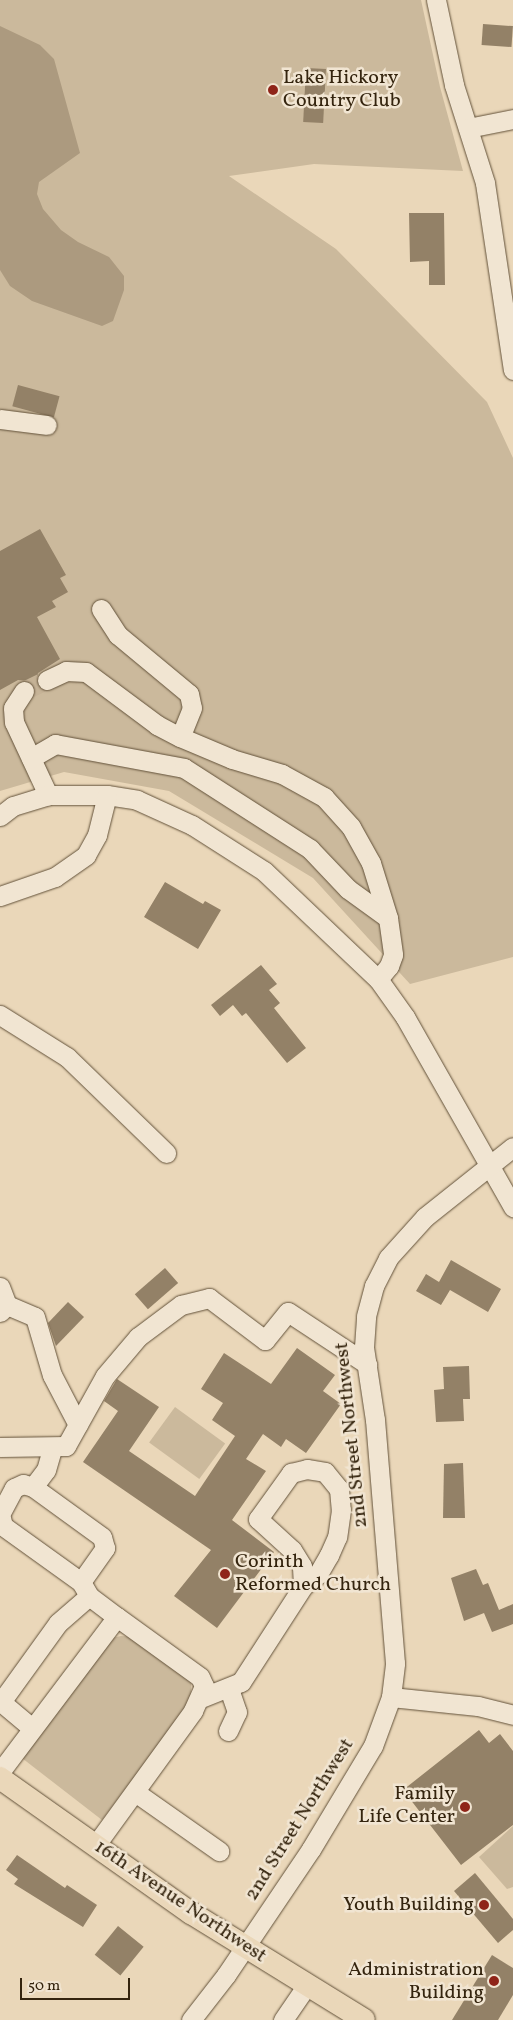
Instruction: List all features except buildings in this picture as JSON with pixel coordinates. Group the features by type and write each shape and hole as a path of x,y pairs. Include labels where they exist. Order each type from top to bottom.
{"main road":[{"name":"16th Avenue Northwest","path":"0,1778 94,1846 246,1947 364,2020"}],"street":[{"path":"436,0 454,85 485,183 513,370"},
{"path":"468,128 513,119"},
{"path":"0,419 47,425"},
{"path":"101,609 118,635 189,694 192,708 180,737"},
{"path":"47,680 66,671 86,672 157,725 232,759 307,785 337,810 351,827 371,863 388,918 393,955 389,966 378,979"},
{"path":"24,691 6,714 48,795"},
{"path":"30,758 56,744 98,750 184,768 310,849 348,889 388,918"},
{"path":"217,788 232,759"},
{"path":"0,816 13,806 48,795 107,795 136,800 162,811 240,854 284,887 378,979 404,1017 426,1060 489,1162 513,1206"},
{"path":"0,896 55,876 86,855 97,835 107,795"},
{"path":"0,1015 67,1057 166,1153"},
{"name":"2nd Street Northwest","path":"191,2020 246,1947 311,1849 373,1746 391,1697 395,1663 375,1420 366,1364 366,1316 374,1286 388,1258 424,1217 489,1162 513,1147"},
{"path":"0,1287 3,1309 35,1317 52,1375 78,1425"},
{"path":"0,1448 52,1449 66,1446 105,1376 138,1337 181,1305 209,1298 265,1340 288,1312 366,1364"},
{"path":"33,1487 46,1470 52,1449"},
{"path":"201,1698 229,1689 241,1682 251,1670 303,1586 318,1574 329,1555 337,1537 341,1510 339,1489 324,1472 307,1468 290,1473 258,1519 292,1550 302,1566 303,1586"},
{"path":"32,1728 1,1702 85,1589 105,1548 102,1537 33,1487 23,1484 14,1488 2,1509 3,1526 85,1589 117,1616 200,1677 204,1686 201,1698 135,1792 94,1846"},
{"path":"0,1772 117,1616"},
{"path":"228,1731 237,1712 229,1689"},
{"path":"391,1697 478,1706 513,1715"},
{"path":"135,1792 219,1851"},
{"path":"283,2020 307,1985"}],"shaded area":[{"path":"0,0 421,0 440,87 463,171 314,164 229,176 336,249 487,402 513,458 513,957 410,984 313,878 169,791 64,772 0,791"},
{"path":"0,26 40,45 54,59 80,153 39,182 37,194 43,209 61,230 78,242 109,257 124,276 124,290 113,321 102,326 32,301 10,286 0,270"},
{"path":"175,1407 225,1443 199,1479 149,1443"},
{"path":"121,1636 133,1637 191,1681 191,1697 188,1706 102,1820 18,1755 103,1640"},
{"path":"513,1826 513,1887 507,1889 479,1857"}],"tunnel":[{"path":"24,691 47,680"}],"place":[{"name":"Lake Hickory Country Club","path":"273,90"},
{"name":"Corinth Reformed Church","path":"225,1574"},
{"name":"Family Life Center","path":"465,1807"},
{"name":"Youth Building","path":"484,1905"},
{"name":"Administration Building","path":"494,1981"}]}
